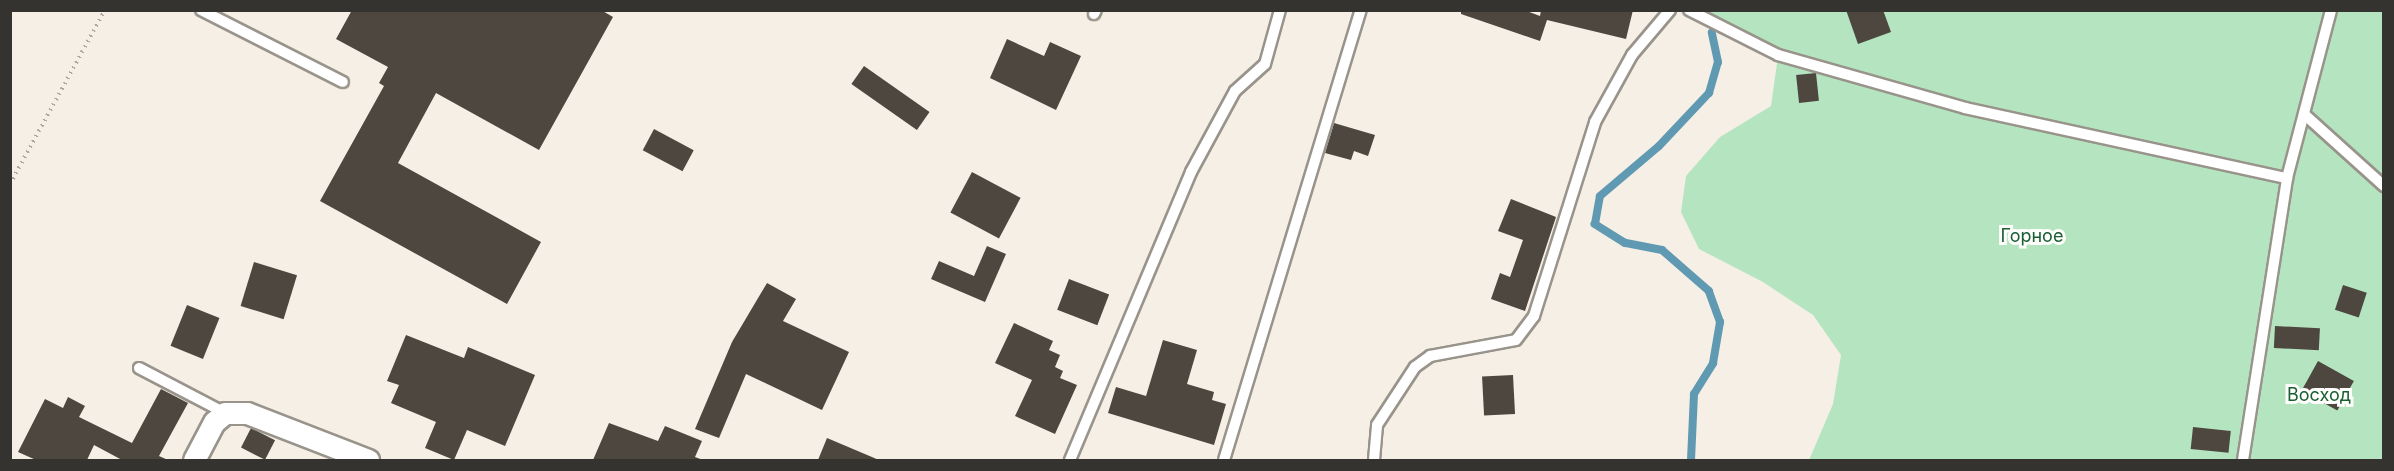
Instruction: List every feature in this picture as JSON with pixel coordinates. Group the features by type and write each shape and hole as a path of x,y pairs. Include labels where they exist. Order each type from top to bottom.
{"street":[{"path":"194,460 214,422 225,413 248,413 368,460"}],"lane":[{"path":"201,10 343,82"},
{"path":"1070,460 1191,172 1235,91 1265,64 1280,10"},
{"path":"1224,460 1361,10"},
{"path":"1374,460 1377,425 1415,367 1430,356 1516,340 1534,316 1595,122 1632,55 1670,10"},
{"path":"1689,10 1778,55 1942,102 2287,178"},
{"path":"2243,460 2287,178 2331,10"},
{"path":"2304,114 2384,186"},
{"path":"139,368 225,413"}],"path":[{"path":"10,184 105,10"}],"green space":[{"name":"Горное","path":"1689,11 2383,11 2383,460 1809,460 1833,404 1841,355 1813,315 1763,282 1699,249 1681,212 1686,176 1720,137 1771,106 1778,56"}],"building":[{"path":"352,10 601,10 613,17 539,150 436,93 398,163 541,242 507,304 320,201 384,86 379,83 388,67 336,39"},
{"path":"1461,10 1524,10 1540,16 1541,10 1633,10 1626,39 1547,20 1540,41 1461,14"},
{"path":"1846,10 1883,10 1891,32 1858,44"},
{"path":"1007,39 1044,56 1050,42 1081,56 1056,110 990,78"},
{"path":"864,66 930,112 917,130 851,84"},
{"path":"1816,73 1819,101 1799,103 1796,75"},
{"path":"1334,123 1375,135 1368,156 1354,151 1351,160 1325,153"},
{"path":"654,129 694,150 682,171 643,150"},
{"path":"972,172 1021,198 999,238 950,213"},
{"path":"1511,199 1556,217 1525,311 1491,299 1500,273 1510,277 1523,240 1498,231"},
{"path":"987,246 1006,254 985,302 931,279 939,261 974,276"},
{"path":"254,262 297,275 284,319 241,306"},
{"path":"1069,279 1109,294 1097,325 1057,310"},
{"path":"767,283 796,299 783,321 849,352 822,410 746,374 719,438 695,429 732,342"},
{"path":"2343,285 2367,293 2359,317 2335,310"},
{"path":"187,305 219,318 203,359 171,346"},
{"path":"1014,323 1053,341 1049,350 1060,355 1055,367 1063,371 1060,378 1077,385 1055,434 1015,416 1032,380 995,363"},
{"path":"2275,326 2320,328 2319,350 2274,348"},
{"path":"406,335 464,358 468,347 535,375 505,446 467,430 454,460 425,448 436,422 391,403 399,385 387,381"},
{"path":"1163,340 1197,350 1187,384 1214,392 1212,400 1226,404 1214,445 1108,413 1116,387 1146,396"},
{"path":"2318,361 2354,381 2337,411 2302,391"},
{"path":"1513,375 1515,414 1484,416 1482,377"},
{"path":"161,389 188,403 159,456 168,460 122,460 94,445 87,460 36,460 18,452 45,399 63,408 68,397 85,406 79,417 132,443"},
{"path":"609,423 658,441 665,426 702,441 695,457 703,460 593,460"},
{"path":"2193,427 2231,431 2228,453 2191,449"},
{"path":"251,428 275,440 265,460 241,448"},
{"path":"827,438 879,460 818,460"}],"waterway":[{"path":"1691,460 1694,394 1713,363 1720,322 1709,291 1662,250 1625,243 1595,224 1600,196 1659,146 1709,93 1718,62 1712,33"}],"park label":[{"name":"Восход","path":"2319,395"}]}
